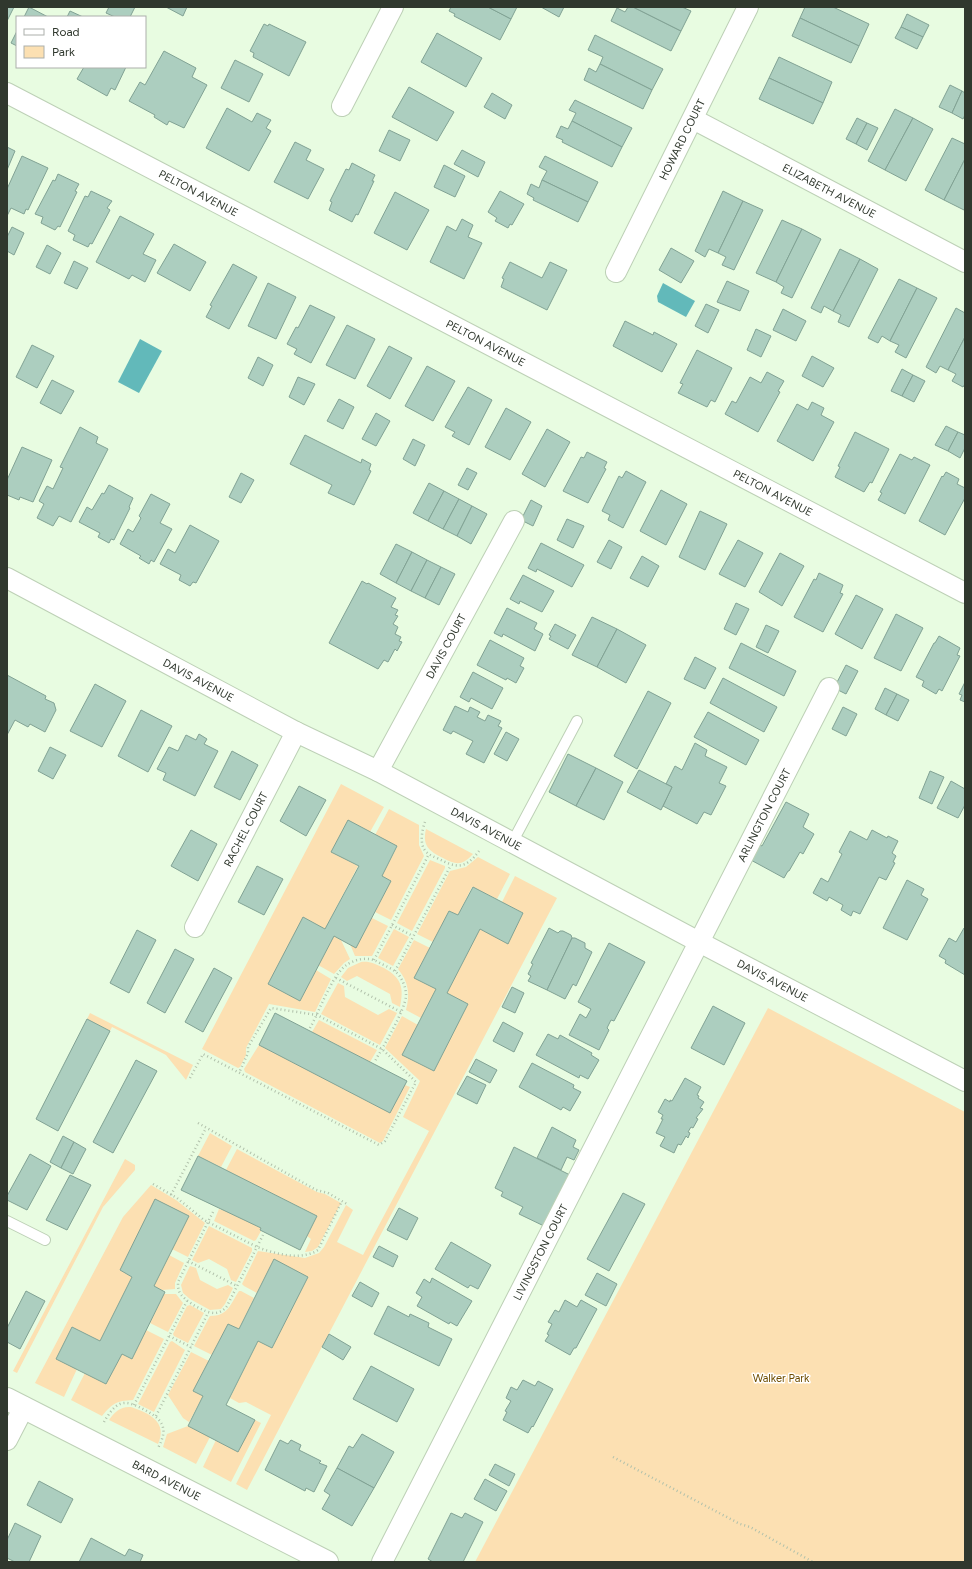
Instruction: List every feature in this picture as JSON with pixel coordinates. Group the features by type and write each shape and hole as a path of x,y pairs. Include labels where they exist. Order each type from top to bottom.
{"street":[{"path":"342,106 393,7"},
{"name":"HOWARD COURT","path":"616,272 748,7"},
{"name":"PELTON AVENUE","path":"7,93 965,593"},
{"name":"ELIZABETH AVENUE","path":"693,119 965,262"},
{"name":"DAVIS COURT","path":"378,772 514,521"},
{"name":"DAVIS AVENUE","path":"7,578 296,732 378,772 965,1081"},
{"name":"ARLINGTON COURT","path":"699,942 829,688"},
{"name":"RACHEL COURT","path":"195,927 296,732"},
{"name":"LIVINGSTON COURT","path":"382,1562 699,942"},
{"path":"7,1440 16,1403"},
{"name":"BARD AVENUE","path":"16,1403 327,1562"}],"lane":[{"path":"512,843 578,721"},
{"path":"7,1221 44,1240"}],"path":[{"path":"425,822 422,829 422,844 428,854 451,865 461,865 467,863 479,850"},
{"path":"374,960 428,854"},
{"path":"395,971 451,865"},
{"path":"392,925 413,936"},
{"path":"310,1028 343,967 352,961 361,959 374,960 395,971 404,983 406,996 400,1012 375,1061"},
{"path":"336,978 400,1012"},
{"path":"190,1078 203,1054 239,1073 379,1145 385,1141 416,1082 382,1049 317,1015 271,1008 248,1048 248,1053 239,1073"},
{"path":"198,1123 316,1190 328,1193 348,1204"},
{"path":"171,1195 206,1128"},
{"path":"153,1184 208,1222 257,1247 298,1256 311,1255 318,1250 342,1201"},
{"path":"213,1212 178,1282 179,1292 187,1301 208,1312 214,1313 224,1310 263,1235"},
{"path":"188,1261 237,1286"},
{"path":"134,1405 187,1301"},
{"path":"156,1416 208,1312"},
{"path":"169,1336 190,1347"},
{"path":"103,1423 111,1411 120,1404 126,1403 134,1405 156,1416 164,1431 162,1442 157,1451"},
{"path":"613,1457 740,1524 750,1527 813,1562"}],"green space":[{"path":"341,784 384,807 370,832 348,821 332,851 358,866 325,929 304,918 268,984 300,1001 316,970 331,979 315,1012 269,1004 246,1048 246,1055 238,1068 202,1049"},
{"path":"389,809 419,825 419,845 424,856 391,920 375,912 391,881 382,876 397,847 375,835"},
{"path":"426,829 473,854 466,861 459,863 452,862 438,855 430,850 426,844"},
{"path":"478,857 510,874 497,899 472,887 458,915 449,911 433,942 417,934 450,871 466,867"},
{"path":"430,860 445,866 445,868 412,931 397,923"},
{"path":"515,876 557,898 247,1490 236,1484 271,1415 246,1402 239,1403 230,1398 258,1341 272,1348 308,1277 274,1260 257,1293 242,1284 258,1251 305,1258 319,1253 324,1247 346,1205 353,1210 337,1242 363,1255 429,1131 403,1117 420,1081 385,1048 402,1016 418,1025 403,1055 434,1071 468,1004 447,993 480,929 508,943 523,913 502,902"},
{"path":"372,918 388,926 372,956 355,956 350,944 356,948"},
{"path":"394,929 409,937 393,966 378,958"},
{"path":"334,936 341,940 350,959 334,974 318,965"},
{"path":"414,940 430,948 414,978 436,989 421,1018 406,1010 408,989 402,974 398,969"},
{"path":"361,962 375,964 384,968 395,976 400,984 402,994 400,1007 392,1003 390,994 357,976 347,981 341,977 348,968"},
{"path":"338,983 344,986 345,997 378,1015 389,1009 397,1013 380,1045 321,1014"},
{"name":"Walker Park","path":"768,1008 965,1112 965,1562 475,1562"},
{"path":"90,1013 193,1065 186,1080 166,1055 112,1027 110,1031 87,1019"},
{"path":"319,1020 377,1050 370,1062 312,1032"},
{"path":"259,1045 390,1113 405,1085 410,1087 383,1141 380,1143 245,1072 244,1069"},
{"path":"210,1133 232,1146 221,1167 198,1156"},
{"path":"237,1149 317,1192 325,1194 341,1203 318,1247 312,1251 305,1252 311,1239 307,1236 317,1216 226,1170"},
{"path":"125,1159 135,1165 135,1170 103,1207 17,1373 13,1371"},
{"path":"151,1185 176,1200 205,1223 188,1257 172,1249 155,1200 120,1270 132,1277 100,1341 72,1327 56,1359 77,1369 64,1397 35,1383 123,1217"},
{"path":"219,1209 222,1209 261,1228 256,1240 254,1241 214,1221"},
{"path":"209,1226 252,1248 252,1251 236,1282 231,1280 227,1269 209,1259 198,1263 192,1260"},
{"path":"169,1255 184,1263 175,1283 175,1289 162,1290 154,1286"},
{"path":"190,1266 196,1268 200,1280 217,1289 228,1285 233,1288 221,1309 210,1310 190,1299 183,1293 181,1285"},
{"path":"239,1291 254,1298 239,1329 228,1324 212,1355 194,1346 210,1316 216,1316 225,1312"},
{"path":"164,1294 176,1294 183,1303 168,1332 150,1323"},
{"path":"190,1305 204,1313 188,1343 174,1336 173,1334 187,1306"},
{"path":"146,1330 164,1339 133,1400 115,1404 102,1416 71,1400 85,1373 106,1384 122,1354 132,1359"},
{"path":"172,1341 185,1350 154,1412 138,1404 170,1342"},
{"path":"191,1352 209,1361 193,1391 203,1396 189,1422 183,1418 168,1395"},
{"path":"124,1407 131,1407 144,1412 159,1424 161,1430 158,1444 109,1420 118,1410"},
{"path":"255,1420 261,1423 231,1482 203,1467 216,1440 238,1451"},
{"path":"188,1426 210,1437 196,1464 163,1447 167,1434"}],"water":[{"path":"663,283 695,301 686,317 658,302 657,296"},
{"path":"140,339 162,351 139,393 118,382"}],"building":[{"path":"7,7 14,7 7,21"},
{"path":"29,7 46,16 24,16"},
{"path":"109,7 135,7 130,16 113,16 106,13"},
{"path":"166,7 187,7 183,16"},
{"path":"451,7 488,7 511,19 500,40 454,16 455,14 449,11"},
{"path":"488,7 517,7 511,19"},
{"path":"541,7 564,7 559,17"},
{"path":"628,7 633,7 681,31 671,51 611,21 617,8 625,12"},
{"path":"633,7 682,7 691,11 681,31"},
{"path":"805,7 833,7 869,24 859,46 800,18"},
{"path":"70,11 81,16 68,16"},
{"path":"907,14 929,25 923,37 901,27"},
{"path":"800,18 859,46 851,63 792,36"},
{"path":"264,24 268,26 269,24 306,42 289,76 253,57 254,53 250,51"},
{"path":"901,27 923,37 917,49 895,38"},
{"path":"16,33 16,46 11,43"},
{"path":"437,33 482,58 466,87 421,62"},
{"path":"595,35 663,69 652,90 600,64 603,57 588,50"},
{"path":"164,51 196,68 192,77 207,85 184,128 169,121 167,125 154,117 155,115 129,101 140,82 145,85"},
{"path":"779,57 832,82 823,103 769,78"},
{"path":"235,60 263,74 249,102 221,88"},
{"path":"600,64 652,90 643,109 584,80 589,68 596,72"},
{"path":"83,68 126,68 115,90 111,88 107,96 77,79"},
{"path":"769,78 823,103 813,124 759,99"},
{"path":"950,85 962,91 952,113 939,107"},
{"path":"409,87 454,112 437,141 392,117"},
{"path":"962,91 965,93 965,115 963,119 952,113"},
{"path":"492,93 512,105 505,119 484,107"},
{"path":"575,100 632,128 622,147 572,121 576,113 569,110"},
{"path":"227,108 252,122 257,113 271,120 266,128 271,131 249,171 206,148"},
{"path":"895,109 913,118 885,170 868,161"},
{"path":"857,118 867,123 856,144 846,139"},
{"path":"913,118 933,129 906,181 885,170"},
{"path":"572,121 622,147 612,167 562,142 563,140 556,137 561,126 568,129"},
{"path":"867,123 878,128 867,150 856,144"},
{"path":"389,130 410,140 400,161 379,151"},
{"path":"952,138 965,144 965,159 944,200 925,190"},
{"path":"295,142 311,150 306,160 324,169 308,199 274,182"},
{"path":"7,147 15,151 7,170"},
{"path":"462,150 485,162 478,177 454,164"},
{"path":"22,156 48,168 28,210 26,209 24,214 11,208 7,216 7,189"},
{"path":"545,156 598,182 588,202 542,180 547,171 539,167"},
{"path":"965,159 965,208 964,210 944,200"},
{"path":"352,163 375,175 372,181 374,181 358,215 356,214 352,222 329,210 332,202 330,201 346,169 349,170"},
{"path":"444,165 465,176 455,197 434,187"},
{"path":"58,174 79,184 75,191 77,192 60,227 58,226 55,230 41,223 43,217 35,214 53,180 55,181"},
{"path":"542,180 588,202 578,222 533,200 534,198 527,194 531,184 539,188"},
{"path":"91,191 112,201 107,208 110,210 92,244 90,243 88,247 73,240 75,235 68,231 85,196 88,197"},
{"path":"500,191 524,204 512,225 510,224 508,228 495,221 497,218 488,212"},
{"path":"723,191 743,201 718,253 709,249 705,257 695,251"},
{"path":"395,192 429,210 407,250 374,233"},
{"path":"743,201 763,210 734,270 722,265 726,257 718,253"},
{"path":"120,216 154,234 143,254 156,260 145,282 132,275 129,279 96,262"},
{"path":"462,219 473,225 468,237 482,243 464,279 430,262 447,226 456,231"},
{"path":"782,220 802,229 776,282 756,273"},
{"path":"12,227 24,233 14,255 7,251 7,237"},
{"path":"802,229 821,239 792,298 781,293 784,287 776,282"},
{"path":"174,244 206,262 190,291 157,273"},
{"path":"47,245 61,253 50,274 36,267"},
{"path":"671,248 694,261 681,283 659,270"},
{"path":"840,249 860,259 833,311 824,306 821,313 811,308"},
{"path":"860,259 878,269 849,327 838,322 841,315 833,311"},
{"path":"74,261 88,268 77,289 64,283"},
{"path":"510,262 542,278 550,262 567,270 547,310 501,287 504,279 502,278"},
{"path":"233,264 257,277 229,329 206,317 212,306 210,305"},
{"path":"899,279 917,288 890,341 882,336 878,343 868,338"},
{"path":"727,281 749,291 740,311 717,302"},
{"path":"268,283 296,297 276,339 248,326"},
{"path":"917,288 937,298 906,358 895,352 899,345 890,341"},
{"path":"706,304 719,310 708,333 695,326"},
{"path":"310,305 335,317 311,363 294,354 297,349 287,344 296,327 298,328"},
{"path":"956,308 965,313 965,337 948,370 940,366 936,373 926,367"},
{"path":"783,309 806,321 796,341 773,330"},
{"path":"625,321 653,335 654,332 677,344 662,372 613,346"},
{"path":"347,325 375,339 355,379 326,365"},
{"path":"756,329 771,336 761,357 747,350"},
{"path":"965,337 965,384 963,387 952,381 956,374 948,370"},
{"path":"32,345 54,356 37,388 16,377"},
{"path":"389,346 412,358 390,399 367,386"},
{"path":"697,350 732,368 715,402 711,400 707,407 678,393 683,384 680,383"},
{"path":"812,356 834,368 823,387 802,376"},
{"path":"258,357 273,365 263,386 248,378"},
{"path":"427,366 455,381 433,421 405,406"},
{"path":"902,369 913,375 902,396 891,391"},
{"path":"767,372 784,381 778,391 780,392 758,432 725,414 732,401 736,403 750,377 761,383"},
{"path":"913,375 925,381 914,402 902,396"},
{"path":"298,377 315,384 304,405 289,397"},
{"path":"52,380 74,391 61,414 40,403"},
{"path":"468,387 492,400 469,445 452,436 455,432 445,427"},
{"path":"339,399 354,407 343,429 327,421"},
{"path":"812,402 824,408 821,415 834,422 813,461 777,441 797,404 808,410"},
{"path":"506,408 531,422 510,460 485,447"},
{"path":"376,413 390,421 376,446 362,439"},
{"path":"946,426 958,432 948,451 935,445"},
{"path":"80,427 98,437 96,443 108,449 71,522 59,516 53,526 37,518 44,504 39,501 47,486 53,489 63,468 60,467"},
{"path":"547,429 570,442 545,487 522,474"},
{"path":"855,432 889,449 872,483 870,482 864,492 835,477 840,467 838,466"},
{"path":"958,432 965,435 965,448 960,458 948,451"},
{"path":"305,435 361,463 362,459 371,464 369,470 371,471 354,505 328,493 332,485 290,464"},
{"path":"413,439 425,445 415,466 403,459"},
{"path":"22,447 52,460 33,502 20,497 19,500 7,495 7,480"},
{"path":"587,452 607,462 604,468 606,469 588,503 563,491 581,457 584,458"},
{"path":"900,454 912,460 914,457 930,465 905,514 878,500 882,493 880,492"},
{"path":"467,468 477,473 468,490 458,485"},
{"path":"626,471 646,482 623,528 608,520 610,515 602,511 619,476 622,478"},
{"path":"946,472 959,479 957,484 965,488 965,498 945,535 919,521 942,476 943,477"},
{"path":"241,473 254,480 241,503 229,497"},
{"path":"429,483 444,491 428,521 413,513"},
{"path":"109,485 133,498 129,507 130,508 114,540 111,539 109,543 98,537 100,533 79,522 87,507 92,510 102,493 104,494"},
{"path":"661,490 687,504 666,545 640,531"},
{"path":"444,491 459,499 443,529 428,521"},
{"path":"151,494 170,504 160,523 172,529 154,562 151,560 149,564 139,558 141,556 120,544 128,529 133,532 141,518 139,516"},
{"path":"459,499 472,506 457,536 443,529"},
{"path":"531,500 542,506 533,526 521,520"},
{"path":"472,506 487,514 471,544 457,536"},
{"path":"700,511 727,524 705,570 679,557"},
{"path":"567,519 584,526 573,548 557,540"},
{"path":"190,525 219,541 196,583 193,582 190,586 179,580 181,575 160,564 168,549 175,553"},
{"path":"609,540 622,547 611,569 597,562"},
{"path":"738,540 763,553 745,587 719,574"},
{"path":"541,543 584,565 572,587 537,569 536,572 528,568"},
{"path":"396,544 412,552 396,583 380,574"},
{"path":"412,552 427,560 411,591 396,583"},
{"path":"780,553 804,566 782,606 759,592"},
{"path":"642,556 659,566 648,587 630,578"},
{"path":"427,560 441,567 425,598 411,591"},
{"path":"441,567 455,574 439,605 425,598"},
{"path":"819,573 843,585 840,593 843,594 823,632 794,617 814,579 816,580"},
{"path":"523,575 554,591 542,612 520,601 519,604 510,599"},
{"path":"362,581 396,598 391,607 398,610 395,615 398,616 393,624 398,627 395,634 401,637 399,641 402,642 397,651 395,649 388,662 384,660 378,669 329,643"},
{"path":"856,595 883,609 862,649 835,634"},
{"path":"736,603 749,609 736,635 724,629"},
{"path":"507,608 537,623 534,629 543,634 535,651 503,634 502,637 494,633"},
{"path":"896,614 923,628 901,671 874,658"},
{"path":"592,617 617,629 597,667 572,655"},
{"path":"555,624 576,635 568,649 549,639 551,636 549,635"},
{"path":"766,625 779,631 768,653 756,647"},
{"path":"617,629 646,645 626,683 597,667"},
{"path":"939,636 960,648 957,655 960,656 942,691 939,689 936,694 922,686 924,681 916,677"},
{"path":"490,640 524,658 520,666 524,668 516,683 507,678 506,680 477,665"},
{"path":"741,643 796,671 784,696 729,668"},
{"path":"695,657 716,668 705,689 684,679"},
{"path":"846,665 858,671 846,694 834,688"},
{"path":"473,672 503,688 492,709 471,698 469,702 460,697"},
{"path":"7,675 46,696 45,699 54,703 56,710 45,732 30,724 28,727 15,720 7,735"},
{"path":"723,678 777,707 764,732 710,703"},
{"path":"965,682 965,702 960,700 962,695 959,694"},
{"path":"95,684 126,701 102,747 70,731"},
{"path":"885,688 897,694 886,715 875,709"},
{"path":"648,691 671,703 637,769 614,756"},
{"path":"897,694 909,700 898,721 886,715"},
{"path":"455,706 468,712 470,707 480,712 477,717 485,721 488,715 501,721 498,726 502,728 484,763 466,754 473,741 453,731 451,734 443,730"},
{"path":"843,707 857,714 846,736 832,729"},
{"path":"141,710 172,726 148,772 118,756"},
{"path":"708,712 759,740 746,765 694,737"},
{"path":"506,732 519,739 507,761 494,754"},
{"path":"199,734 207,739 204,744 218,751 195,796 163,780 166,773 157,769 169,747 178,751 186,735 196,740"},
{"path":"695,743 707,750 705,756 727,767 719,783 726,786 711,815 704,812 697,824 663,806 672,787 666,784 675,766 682,770"},
{"path":"50,747 66,755 53,779 38,771"},
{"path":"232,751 258,765 240,800 214,787"},
{"path":"568,754 596,768 576,806 549,792"},
{"path":"596,768 623,782 604,820 576,806"},
{"path":"639,770 672,787 661,810 627,792"},
{"path":"930,771 944,777 932,804 919,798"},
{"path":"951,781 965,789 965,805 958,818 937,808"},
{"path":"299,786 326,800 306,836 280,821"},
{"path":"786,802 809,814 803,827 814,834 803,854 800,852 784,878 749,859 758,844 762,846"},
{"path":"348,820 397,846 382,876 391,881 356,948 334,936 300,1001 268,984 303,917 325,929 359,866 331,852"},
{"path":"191,830 217,844 198,881 171,866"},
{"path":"872,830 887,838 888,836 898,841 892,853 896,856 893,862 895,863 886,880 879,877 860,914 853,911 851,916 841,910 843,905 829,897 827,901 813,893 821,878 828,882 842,854 839,852 850,831 867,840"},
{"path":"257,866 283,879 264,915 238,902"},
{"path":"907,880 924,889 921,895 928,899 907,940 883,928"},
{"path":"473,887 523,913 508,944 480,929 447,993 468,1004 434,1071 402,1055 436,989 414,978 449,911 458,915"},
{"path":"549,928 558,933 563,931 571,935 572,938 547,990 528,981 531,976 528,974 533,964 531,963"},
{"path":"964,928 965,975 945,963 946,960 939,956 949,938 956,942"},
{"path":"137,930 156,940 129,993 110,983"},
{"path":"572,938 585,943 585,948 592,952 576,986 573,984 565,999 547,990"},
{"path":"609,943 645,962 614,1021 611,1020 607,1028 609,1030 599,1050 569,1035 580,1014 586,1018 591,1009 578,1002"},
{"path":"175,949 194,959 165,1013 147,1003"},
{"path":"214,968 232,978 203,1032 185,1022"},
{"path":"512,987 524,993 515,1013 502,1007"},
{"path":"713,1006 745,1023 724,1065 691,1048"},
{"path":"275,1013 407,1081 390,1113 259,1045"},
{"path":"87,1019 110,1031 58,1131 36,1119"},
{"path":"503,1022 523,1033 514,1052 493,1041"},
{"path":"548,1034 558,1039 560,1035 592,1053 591,1055 599,1060 588,1079 580,1075 579,1078 536,1055"},
{"path":"476,1059 497,1070 490,1083 469,1072"},
{"path":"136,1060 157,1071 113,1153 93,1142"},
{"path":"532,1063 574,1085 573,1088 581,1092 570,1111 563,1107 561,1110 519,1087"},
{"path":"467,1076 486,1085 477,1104 457,1094"},
{"path":"685,1078 701,1087 697,1095 699,1096 698,1098 704,1102 700,1108 703,1109 696,1118 698,1119 693,1128 691,1127 688,1132 690,1133 688,1138 686,1136 681,1145 678,1144 674,1153 660,1146 665,1137 656,1133 663,1119 661,1119 663,1115 658,1112 665,1099 670,1102 670,1100 672,1101"},
{"path":"552,1127 576,1140 573,1147 579,1150 574,1160 567,1157 561,1170 537,1158"},
{"path":"63,1136 74,1142 61,1168 50,1162"},
{"path":"74,1142 86,1149 73,1174 61,1168"},
{"path":"514,1147 572,1176 544,1226 519,1214 523,1207 501,1196 503,1192 495,1188"},
{"path":"30,1154 51,1166 27,1210 7,1200 7,1196"},
{"path":"198,1156 317,1216 300,1250 260,1230 261,1228 181,1190"},
{"path":"70,1175 91,1185 67,1230 46,1220"},
{"path":"623,1193 645,1204 609,1271 587,1259"},
{"path":"155,1199 189,1216 154,1286 165,1292 132,1359 122,1354 106,1384 56,1359 72,1327 100,1341 132,1277 120,1270"},
{"path":"399,1208 418,1218 407,1240 387,1230"},
{"path":"451,1242 491,1265 478,1289 470,1285 468,1288 435,1269"},
{"path":"379,1246 398,1256 393,1267 373,1257"},
{"path":"274,1259 308,1277 272,1348 258,1341 226,1405 255,1420 238,1452 188,1426 203,1396 193,1391 228,1324 239,1329"},
{"path":"597,1273 617,1284 606,1306 585,1295"},
{"path":"432,1278 472,1301 457,1326 450,1322 449,1324 417,1306 422,1297 416,1293 424,1279 430,1283"},
{"path":"360,1282 379,1293 372,1307 352,1296"},
{"path":"26,1291 45,1301 20,1349 7,1342 7,1328"},
{"path":"565,1300 577,1307 581,1300 597,1309 576,1348 574,1348 570,1355 545,1341 549,1335 547,1334 552,1324 548,1322 555,1310 559,1312"},
{"path":"388,1306 409,1317 410,1314 429,1323 428,1327 452,1339 439,1366 374,1334"},
{"path":"329,1334 351,1347 343,1360 322,1347"},
{"path":"371,1366 414,1389 397,1422 353,1399"},
{"path":"523,1380 535,1386 538,1381 553,1389 533,1427 532,1426 528,1433 503,1420 507,1412 505,1411 511,1401 506,1398 511,1387 517,1390"},
{"path":"362,1434 394,1452 374,1488 337,1468 349,1446 353,1448"},
{"path":"280,1440 288,1444 291,1440 301,1445 299,1450 321,1461 319,1463 327,1466 314,1492 306,1488 305,1491 265,1470"},
{"path":"495,1464 515,1474 509,1486 489,1475"},
{"path":"337,1468 374,1488 352,1526 322,1509 330,1495 324,1491"},
{"path":"485,1479 507,1491 496,1511 474,1499"},
{"path":"39,1481 73,1499 61,1523 27,1505"},
{"path":"451,1513 462,1518 465,1513 483,1522 463,1562 433,1562 428,1559"},
{"path":"15,1523 41,1536 29,1562 15,1562 7,1558 7,1540"},
{"path":"91,1538 125,1556 129,1549 143,1555 140,1562 79,1562"}]}
